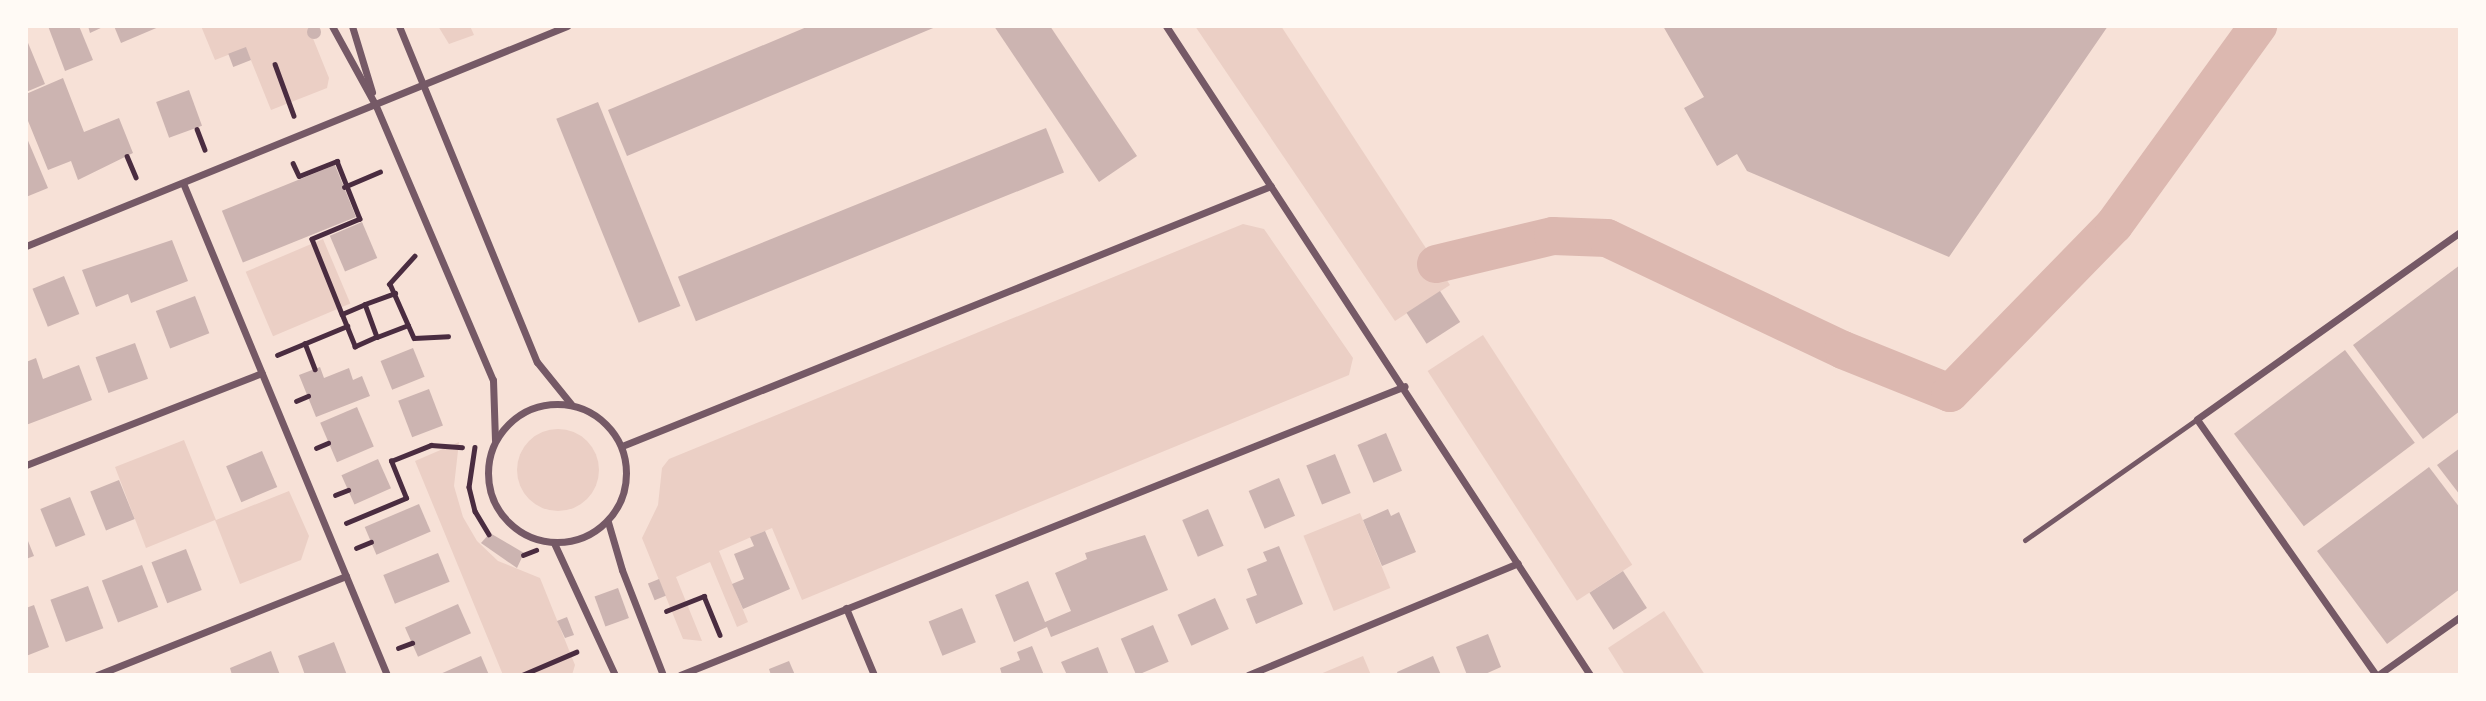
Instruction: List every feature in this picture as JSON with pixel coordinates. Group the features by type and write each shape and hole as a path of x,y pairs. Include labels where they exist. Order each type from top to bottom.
{"street":[{"path":"332,26 376,106 493,380 495,440 488,462 488,486 496,507 511,526 531,538 554,543 574,541 608,522 626,486 622,446 610,426 571,404 537,362 399,26"},
{"path":"352,26 376,106"},
{"path":"26,246 423,87 567,26"},
{"path":"1166,26 1405,386 1590,675"},
{"path":"183,183 387,675"},
{"path":"622,446 1271,186"},
{"path":"2460,232 2197,419 2377,675 2460,617"},
{"path":"26,465 262,373"},
{"path":"680,675 1405,386"},
{"path":"495,440 527,410 549,403 571,404"},
{"path":"608,522 621,570 663,675"},
{"path":"554,543 615,675"},
{"path":"1248,675 1518,563"},
{"path":"97,675 346,576"},
{"path":"846,608 874,675"}],"lane":[{"path":"2025,540 2197,419"}],"path":[{"path":"275,64 302,136"},
{"path":"197,129 205,150"},
{"path":"127,156 136,177"},
{"path":"293,163 299,176 337,161 360,219 312,239 355,347 408,325"},
{"path":"346,186 381,172"},
{"path":"415,256 390,284 414,338 447,335"},
{"path":"341,314 394,293"},
{"path":"365,304 377,337"},
{"path":"272,356 347,326"},
{"path":"305,343 315,369"},
{"path":"489,534 475,511 469,464 473,447 495,440"},
{"path":"342,524 406,498 391,461 431,444 462,447"},
{"path":"352,549 371,542"},
{"path":"666,611 704,596 728,655"},
{"path":"522,675 576,652"}],"shaded area":[{"path":"201,26 308,26 329,78 327,88 271,110 246,48 215,60"},
{"path":"438,26 470,26 474,35 449,44"},
{"path":"1195,26 1281,26 1450,285 1395,321"},
{"path":"1243,224 1264,229 1353,358 1349,375 802,600 772,528 719,551 748,622 737,627 710,562 676,577 702,641 683,639 642,538 658,505 662,468 669,459"},
{"path":"323,239 350,303 273,336 246,272"},
{"path":"1483,335 1632,565 1577,601 1428,371"},
{"path":"558,429 574,432 587,441 596,454 599,470 596,486 587,499 574,508 558,511 542,508 529,499 520,486 517,470 520,454 529,441 542,432"},
{"path":"184,440 216,520 289,491 309,536 301,560 240,584 215,520 146,548 115,467"},
{"path":"459,442 454,486 463,517 477,541 498,561 540,578 575,665 572,675 503,675 415,461"},
{"path":"1360,513 1390,588 1334,611 1303,536"},
{"path":"1664,611 1705,675 1625,675 1608,648"},
{"path":"1363,656 1371,675 1318,675"}],"building":[{"path":"311,25 317,25 321,32 317,39 311,39 307,35 307,29"},
{"path":"48,26 79,26 93,60 65,71"},
{"path":"88,26 105,26 90,33"},
{"path":"114,26 161,26 121,43"},
{"path":"809,26 938,26 627,156 608,110"},
{"path":"994,26 1050,26 1137,156 1099,182"},
{"path":"1663,26 2108,26 1949,257 1747,171 1737,154 1717,166 1684,108 1704,97"},
{"path":"26,38 45,84 26,92"},
{"path":"246,47 251,60 233,67 228,54"},
{"path":"63,78 84,132 119,118 133,153 78,180 71,161 48,170 26,116 26,94"},
{"path":"189,90 202,126 169,138 156,102"},
{"path":"598,102 680,306 639,323 556,119"},
{"path":"1046,128 1064,173 696,321 678,277"},
{"path":"26,136 48,188 26,197"},
{"path":"335,165 356,217 243,263 222,211"},
{"path":"362,222 377,258 345,272 330,236"},
{"path":"172,240 188,281 131,303 128,294 96,307 82,270"},
{"path":"2460,265 2460,411 2423,439 2353,345"},
{"path":"64,276 79,314 48,327 32,289"},
{"path":"1440,291 1460,322 1427,344 1406,313"},
{"path":"195,296 209,333 170,348 156,311"},
{"path":"135,343 148,379 109,393 96,357"},
{"path":"413,348 425,377 392,390 381,361"},
{"path":"2345,350 2415,443 2304,526 2234,434"},
{"path":"36,358 43,379 79,365 92,400 26,425 26,362"},
{"path":"320,367 324,378 349,368 353,380 362,376 370,396 316,417 299,375"},
{"path":"429,389 443,425 412,437 398,401"},
{"path":"357,407 374,447 337,462 320,423"},
{"path":"1386,433 1402,471 1373,483 1357,445"},
{"path":"2460,448 2460,495 2437,465"},
{"path":"262,451 277,487 241,502 226,466"},
{"path":"1335,454 1351,493 1322,505 1306,466"},
{"path":"378,459 391,488 354,505 341,475"},
{"path":"2429,467 2460,508 2460,589 2387,644 2317,551"},
{"path":"1279,478 1295,516 1265,529 1249,491"},
{"path":"119,480 135,519 106,531 90,492"},
{"path":"70,497 85,535 56,547 40,509"},
{"path":"419,504 431,532 376,555 365,527"},
{"path":"1208,509 1224,546 1198,557 1182,520"},
{"path":"1388,509 1391,516 1399,512 1416,552 1382,566 1363,520"},
{"path":"765,531 790,589 743,609 732,584 744,579 734,554 754,546 750,537"},
{"path":"490,533 524,553 517,568 481,543"},
{"path":"1145,535 1168,590 1051,637 1047,627 1014,642 995,595 1028,581 1045,622 1071,611 1055,573 1087,559 1085,553"},
{"path":"26,536 34,556 26,559"},
{"path":"1279,546 1303,604 1256,624 1246,599 1257,595 1247,569 1267,561 1263,552"},
{"path":"186,549 202,590 167,603 151,562"},
{"path":"438,553 450,582 395,604 383,575"},
{"path":"142,565 158,607 118,622 102,580"},
{"path":"1623,571 1647,608 1613,630 1589,593"},
{"path":"659,579 666,596 655,600 648,583"},
{"path":"88,586 103,628 66,642 50,600"},
{"path":"618,588 629,618 605,627 595,597"},
{"path":"1215,598 1229,629 1191,646 1178,615"},
{"path":"458,604 471,633 418,657 405,628"},
{"path":"34,605 49,647 26,656 26,608"},
{"path":"962,608 976,642 942,656 929,621"},
{"path":"567,617 574,635 565,638 557,621"},
{"path":"1153,625 1169,662 1136,675 1121,639"},
{"path":"1488,634 1501,667 1483,675 1467,675 1456,647"},
{"path":"334,642 347,675 305,675 298,656"},
{"path":"1032,646 1044,675 1002,675 1000,668 1020,660 1017,652"},
{"path":"1098,647 1109,675 1067,675 1061,662"},
{"path":"271,651 280,675 232,675 230,668"},
{"path":"481,656 489,675 438,675"},
{"path":"1433,656 1441,675 1398,675 1397,672"},
{"path":"789,661 795,675 771,675 769,669"}],"waterway":[{"path":"1436,264 1553,236 1607,238 1843,350 1950,393 2114,225 2258,26"}]}
